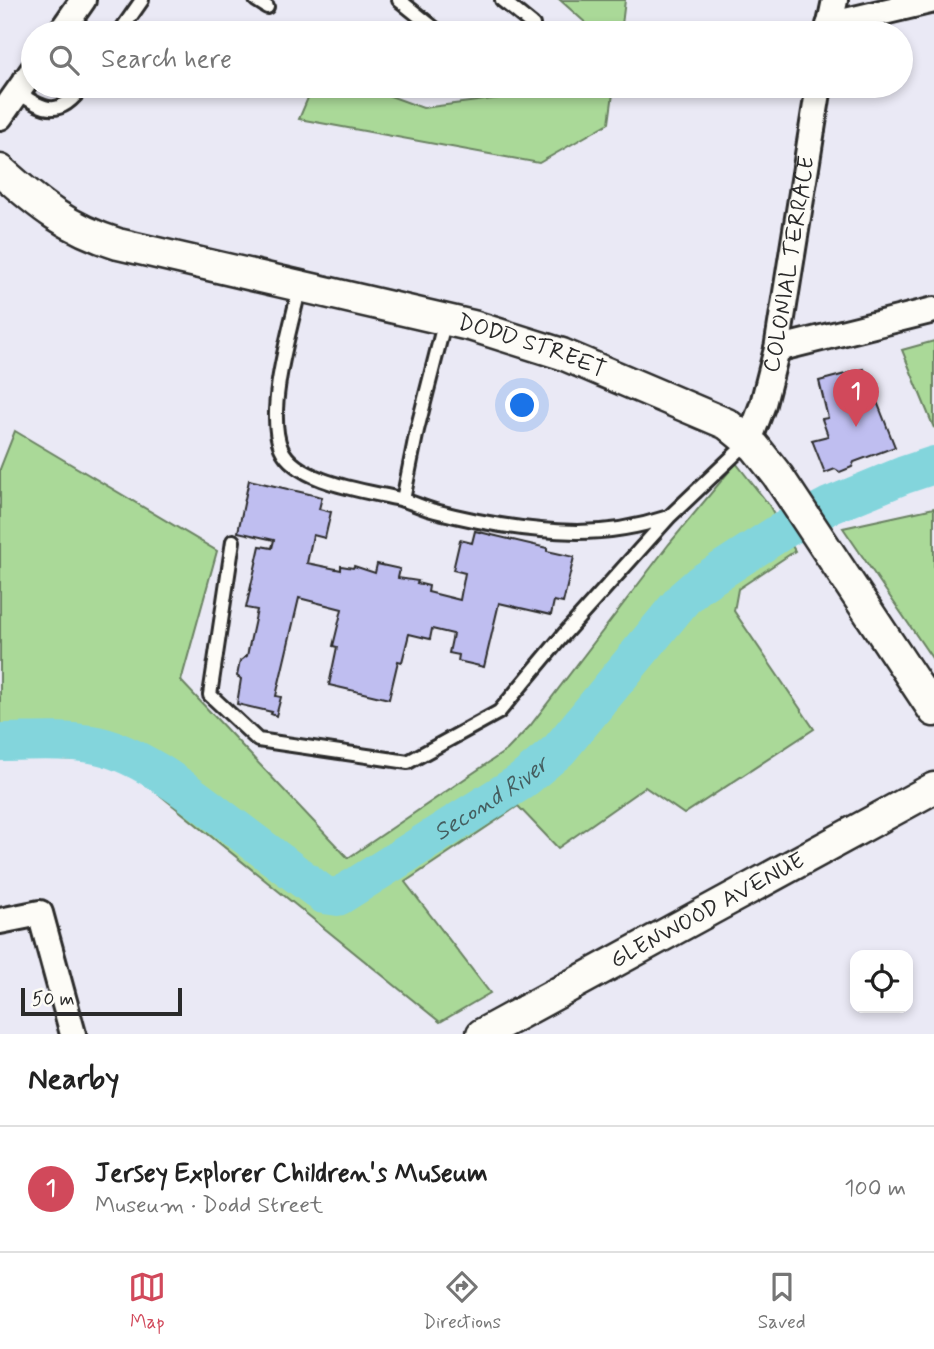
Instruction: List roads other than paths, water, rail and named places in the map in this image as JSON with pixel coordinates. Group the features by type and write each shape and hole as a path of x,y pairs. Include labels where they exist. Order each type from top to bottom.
{"street":[{"path":"831,21 835,0"},
{"path":"858,21 934,0"},
{"path":"68,21 80,1"},
{"path":"0,117 21,88"},
{"name":"COLONIAL TERRACE","path":"748,441 763,404 777,349 817,98"},
{"name":"DODD STREET","path":"0,170 69,225 94,236 445,320 562,354 727,424 767,461 934,711"},
{"path":"777,349 934,310"},
{"name":"GLENWOOD AVENUE","path":"488,1033 934,788"},
{"path":"0,921 40,913 73,1034"}],"lane":[{"path":"127,21 142,0"},
{"path":"399,0 425,21"},
{"path":"502,0 528,21"},
{"path":"26,98 39,108 60,107 72,98"},
{"path":"300,286 279,387 276,431 282,451 299,468 338,486 403,500 434,511 501,524 577,532 634,528 669,517"},
{"path":"403,500 417,430 445,320"},
{"path":"233,541 210,695 258,740 408,762 499,712 565,633 669,517 748,441"}],"waterway":[{"name":"Second River","path":"0,742 80,742 129,756 166,777 324,895 338,897 522,781 559,750 684,598 700,584 785,529 829,506 934,465"}],"place":[{"name":"Jersey Explorer Children's Museum","path":"856,427"}]}
